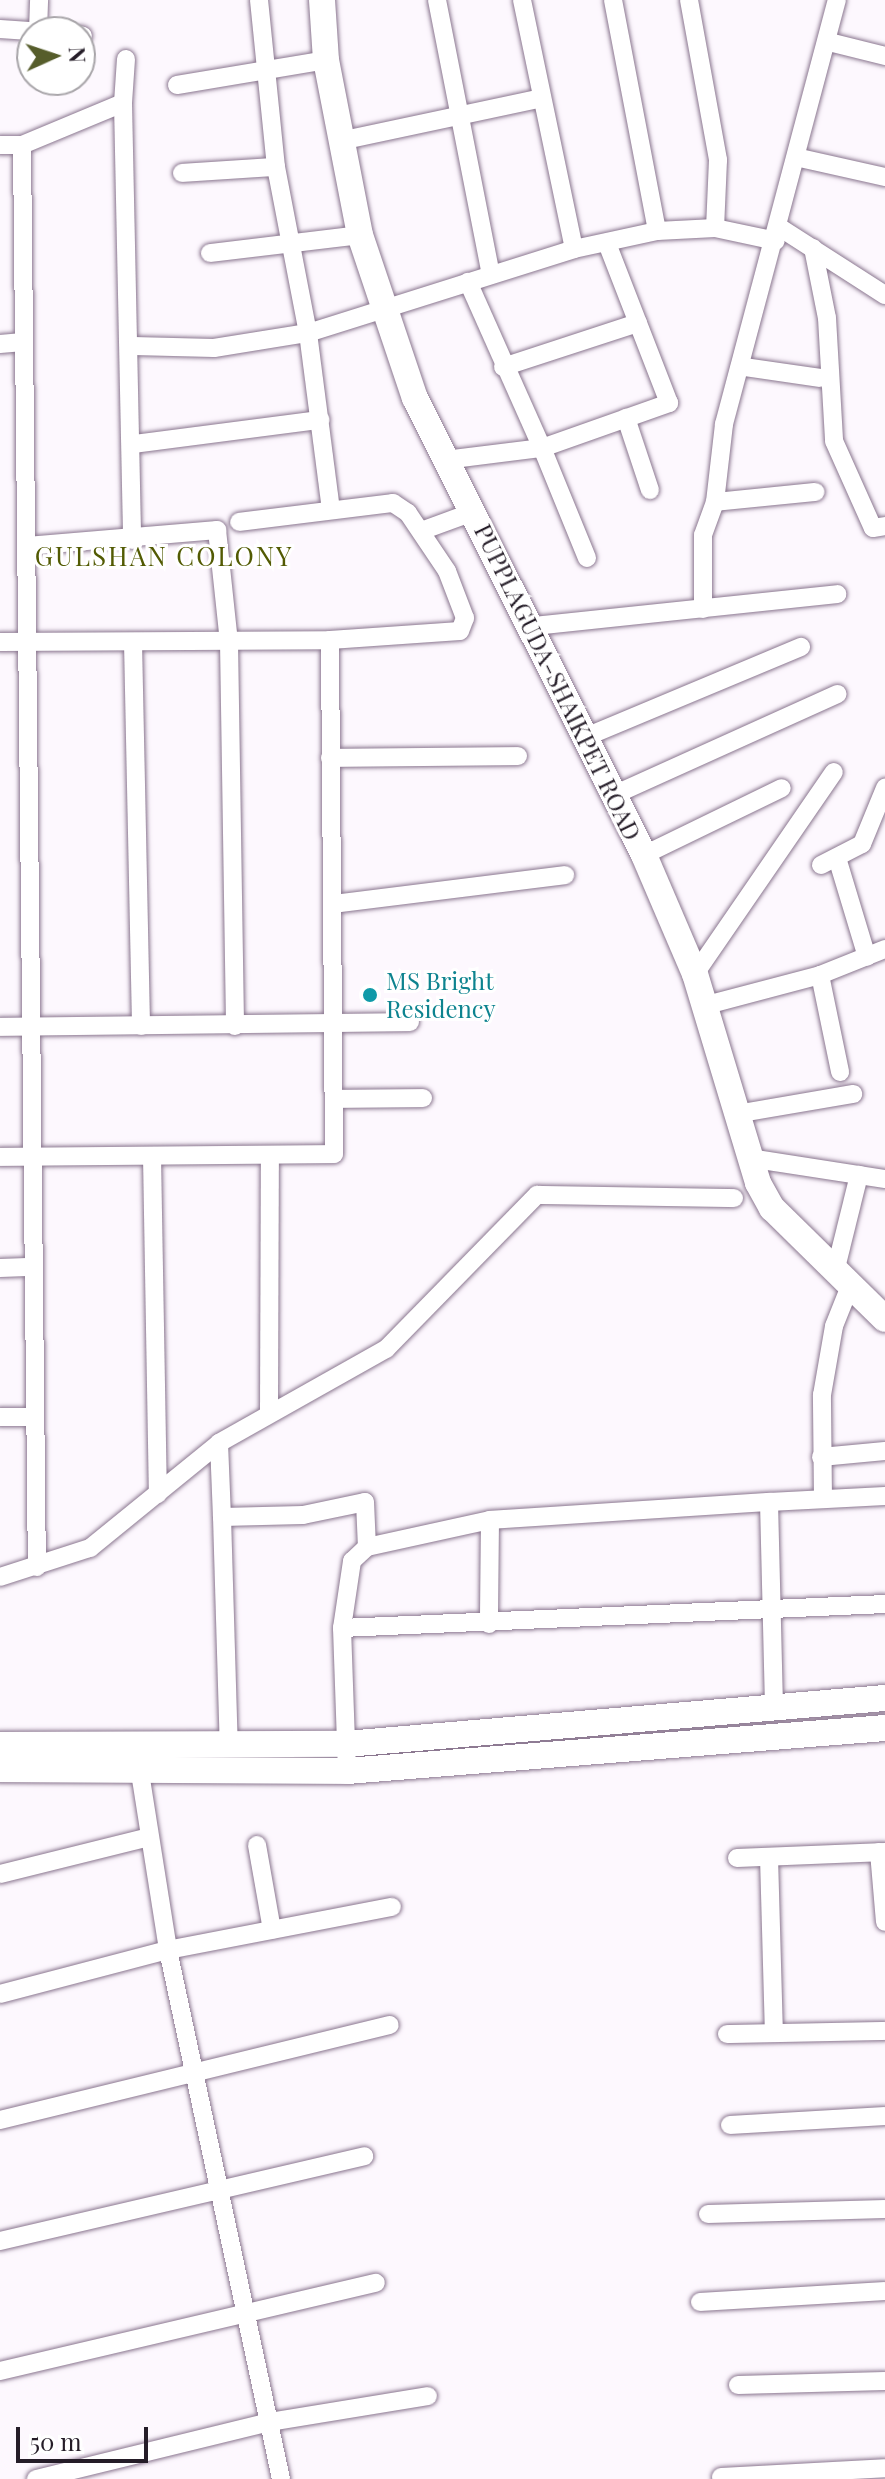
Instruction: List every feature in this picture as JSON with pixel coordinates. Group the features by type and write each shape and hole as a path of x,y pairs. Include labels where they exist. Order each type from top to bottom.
{"street":[{"path":"259,0 269,68 276,167 308,333 331,509"},
{"name":"PUPPLAGUDA-SHAIKPET ROAD","path":"322,0 326,60 340,141 380,310 445,460 534,626 644,855 695,974 749,1158 772,1208 885,1319"},
{"path":"437,0 456,114 491,274"},
{"path":"522,0 538,99 574,249"},
{"path":"613,0 657,231"},
{"path":"689,0 716,147 715,228"},
{"path":"703,609 703,535 715,502 724,424 744,367 800,158 837,0"},
{"path":"829,42 885,56"},
{"path":"126,59 123,103 133,346 132,540"},
{"path":"177,85 326,60"},
{"path":"340,141 538,99"},
{"path":"0,145 22,145 123,103"},
{"path":"22,145 37,1567"},
{"path":"800,158 885,177"},
{"path":"182,173 276,167"},
{"path":"133,346 214,348 308,333 574,249 657,231 715,228 778,234 813,248 885,295"},
{"path":"210,253 360,235"},
{"path":"445,460 542,448 669,403 607,243"},
{"path":"813,248 827,318 834,441 873,528 885,526"},
{"path":"468,282 587,558"},
{"path":"503,367 638,323"},
{"path":"0,344 23,342"},
{"path":"744,367 820,378"},
{"path":"626,418 650,490"},
{"path":"134,444 320,420"},
{"path":"715,502 816,492"},
{"path":"0,642 330,640 460,631 465,618 447,571 421,531 393,503 239,522"},
{"path":"421,531 473,512"},
{"path":"27,546 132,540 217,530 229,642 235,1026"},
{"path":"534,626 837,594"},
{"path":"0,1157 334,1154 330,640"},
{"path":"133,642 141,1026"},
{"path":"588,736 801,647"},
{"path":"616,794 837,694"},
{"path":"330,758 518,756"},
{"path":"695,974 834,772"},
{"path":"644,855 782,788"},
{"path":"867,957 830,863 862,844 885,788"},
{"path":"333,904 565,875"},
{"path":"703,1006 820,975 885,949"},
{"path":"820,975 840,1072"},
{"path":"0,1027 410,1022"},
{"path":"736,1114 853,1094"},
{"path":"334,1099 423,1098"},
{"path":"269,1413 270,1155"},
{"path":"152,1156 158,1494"},
{"path":"749,1158 885,1179"},
{"path":"823,1499 821,1457 834,1326 859,1175"},
{"path":"0,1577 90,1548 219,1443 386,1349 537,1195 734,1198"},
{"path":"0,1268 34,1267"},
{"path":"0,1417 35,1417"},
{"path":"219,1443 229,1747"},
{"path":"821,1457 885,1451"},
{"path":"347,1771 342,1628 352,1561 367,1547 490,1520 885,1496"},
{"path":"222,1517 303,1515 365,1502 367,1547"},
{"path":"769,1502 774,1708"},
{"path":"489,1624 490,1520"},
{"path":"342,1628 489,1624 885,1604"},
{"path":"0,1769 138,1759 229,1747 346,1744 885,1698"},
{"path":"0,1745 138,1759 347,1771 885,1728"},
{"path":"138,1759 146,1838 168,1950 217,2192 281,2479"},
{"path":"0,1874 146,1838"},
{"path":"257,1845 272,1930"},
{"path":"737,1858 882,1852 885,1922"},
{"path":"769,1857 774,2032"},
{"path":"0,1994 168,1950 392,1907"},
{"path":"0,2120 390,2025"},
{"path":"727,2034 885,2031"},
{"path":"730,2125 885,2116"},
{"path":"0,2241 364,2156"},
{"path":"708,2214 885,2209"},
{"path":"0,2371 376,2283"},
{"path":"700,2302 885,2291"},
{"path":"738,2385 885,2381"},
{"path":"36,2479 270,2422 428,2396"},
{"path":"721,2477 885,2468"}],"place":[{"name":"MS Bright Residency","path":"370,995"}],"district":[{"name":"GULSHAN COLONY","path":"164,556"}]}
